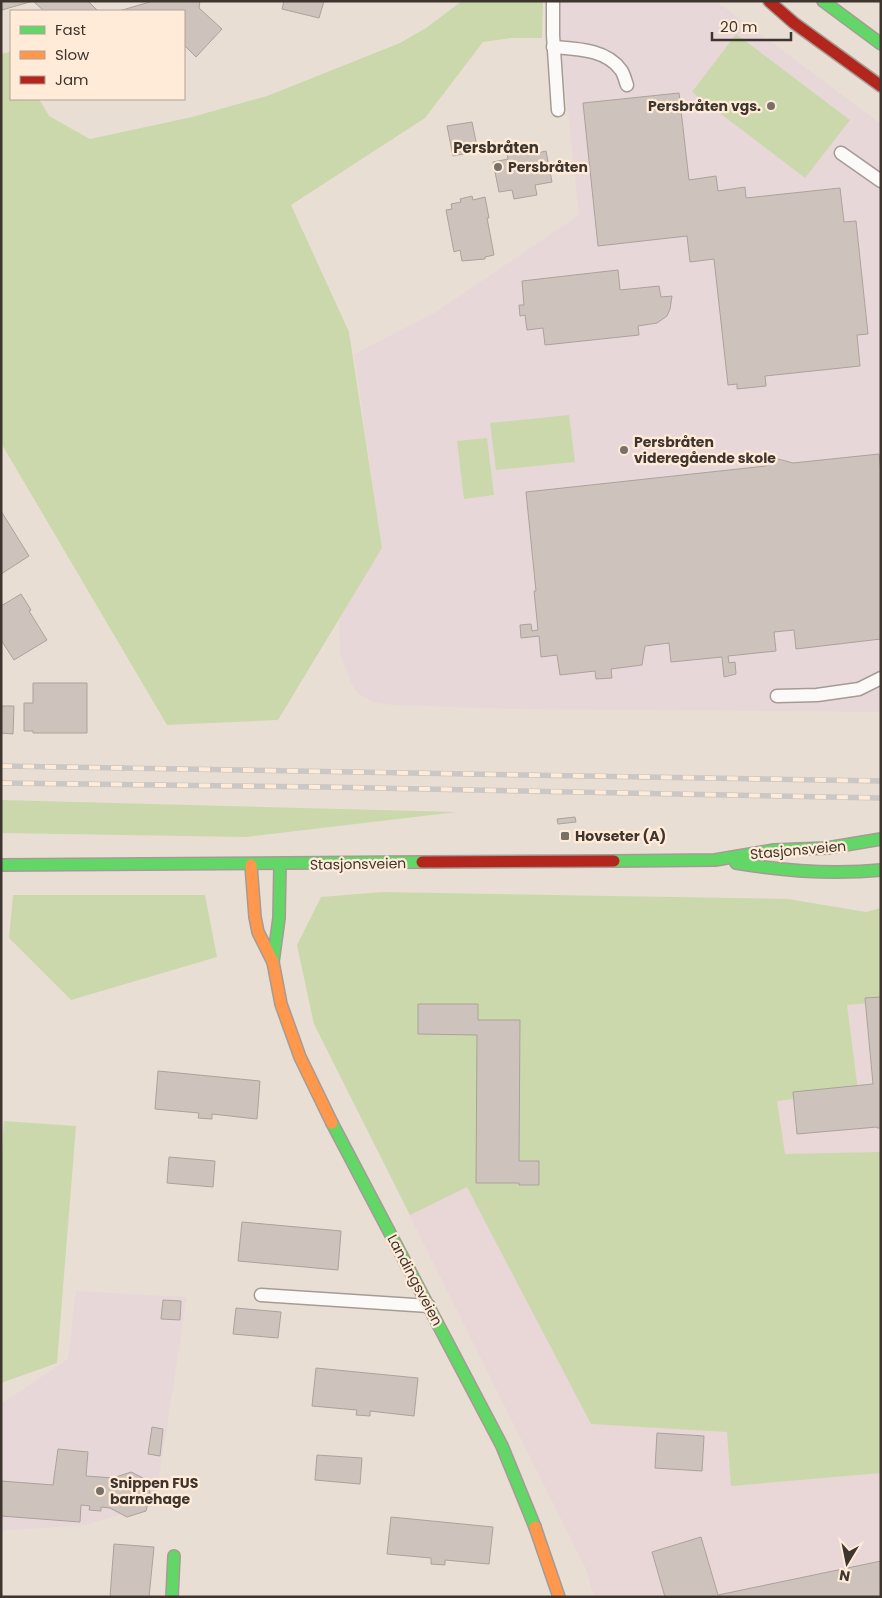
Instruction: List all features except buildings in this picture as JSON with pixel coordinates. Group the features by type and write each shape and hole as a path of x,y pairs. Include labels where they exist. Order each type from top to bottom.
{"street":[{"path":"769,1 794,23 881,86"},
{"path":"823,1 881,44"},
{"name":"Stasjonsveien","path":"1,866 715,860 774,850 827,848 881,840"},
{"name":"Stasjonsveien","path":"715,860 776,870 826,873 856,873 881,870"},
{"name":"Landingsveien","path":"273,962 279,918 280,864"},
{"name":"Landingsveien","path":"251,865 258,932 273,962 281,1004 300,1057 339,1138 502,1446 530,1513 559,1597"},
{"path":"172,1597 174,1556"}],"lane":[{"path":"553,1 553,47 558,110"},
{"path":"553,47 581,50 600,55 614,62 622,71 627,85"},
{"path":"841,153 881,181"},
{"path":"777,696 859,689 881,678"},
{"path":"260,1294 429,1306"}],"shaded area":[{"name":"Persbråten videregående skole","path":"560,1 716,1 881,124 881,712 511,709 392,705 373,702 358,694 351,682 340,654 339,619 381,545 354,354 434,313 579,215 558,21"},
{"path":"321,897 788,899 866,912 881,908 881,1597 594,1597 586,1569 314,1024 297,945"},
{"path":"76,1291 187,1297 155,1504 86,1525 1,1531 1,1404 68,1359"}],"green space":[{"path":"462,1 543,1 542,38 512,38 483,42 425,118 291,205 349,332 382,548 278,720 167,725 1,443 1,54 10,52 10,100 40,100 49,116 90,139 192,117 267,96 400,43 426,28"},
{"name":"Persbråten vgs.","path":"736,34 850,120 805,178 692,92"},
{"path":"569,415 575,462 496,470 490,423"},
{"path":"487,438 494,495 464,499 457,441"},
{"path":"1,800 457,812 246,837 1,833"},
{"path":"382,892 788,899 866,912 881,908 881,1002 847,1005 858,1091 777,1101 785,1154 881,1152 881,1473 731,1486 727,1432 591,1424 467,1187 410,1215 314,1024 297,945 321,897"},
{"path":"13,895 205,895 217,957 71,1000 9,938"},
{"path":"4,1121 76,1126 57,1363 1,1383 1,1168"}],"railway":[{"path":"1,766 881,781"},
{"path":"1,783 324,787 881,798"}],"traffic: fast":[{"path":"823,1 881,44"},
{"path":"614,861 715,860 774,850 827,848 881,839"},
{"path":"1,865 422,862"},
{"path":"736,863 808,871 881,870"},
{"path":"273,962 279,918 280,864"},
{"path":"332,1123 502,1446 535,1527"},
{"path":"172,1597 174,1556"}],"traffic: slow":[{"path":"251,865 258,932 273,962 281,1004 300,1057 332,1123"},
{"path":"535,1527 559,1597"}],"traffic: jam":[{"path":"769,1 794,23 881,86"},
{"path":"422,862 614,861"}],"place":[{"name":"Persbråten vgs.","path":"771,106"},
{"name":"Persbråten","path":"498,167"},
{"name":"Persbråten videregående skole","path":"624,450"},
{"name":"Hovseter (A)","path":"565,836"},
{"name":"Snippen FUS barnehage","path":"100,1491"}],"district":[{"name":"Persbråten","path":"496,147"}]}
